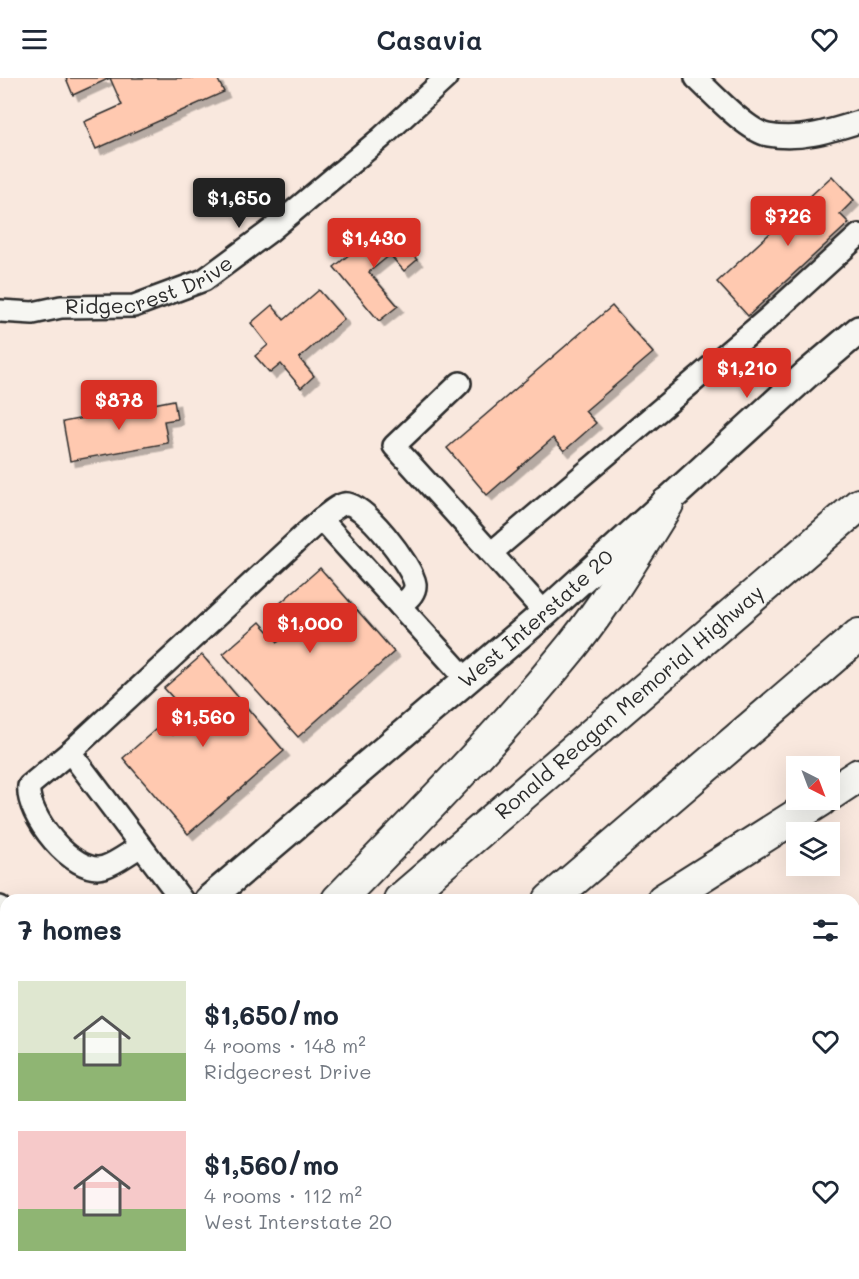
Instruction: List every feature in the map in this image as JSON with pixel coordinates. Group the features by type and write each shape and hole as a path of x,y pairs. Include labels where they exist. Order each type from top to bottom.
{"highway":[{"path":"344,894 499,729 573,644 622,577 667,504"},
{"name":"Ronald Reagan Memorial Highway","path":"407,894 859,505"},
{"path":"557,894 859,635"},
{"path":"840,787 859,775"},
{"path":"672,894 804,810"}],"main road":[{"name":"West Interstate 20","path":"215,894 545,613 807,374 859,330"}],"street":[{"name":"Ridgecrest Drive","path":"0,311 33,313 61,307 134,306 204,280 270,231 364,153 446,78"},
{"path":"696,78 733,113 767,135 820,135 859,122"},
{"path":"491,553 767,319 859,235"},
{"path":"460,383 394,446 545,613"},
{"path":"141,846 103,867 84,865 65,853 33,813 28,796 29,786 70,752 321,519 344,503 354,504 368,515 408,566 415,584 414,593 400,606"},
{"path":"321,519 466,680"},
{"path":"70,752 177,894"}],"building":[{"path":"66,78 110,78 73,95"},
{"path":"110,78 217,78 224,92 96,149 84,122 122,105"},
{"path":"832,176 854,200 840,214 849,223 748,316 717,282"},
{"path":"386,224 417,260 404,271 390,255 369,272 398,306 379,321 334,267"},
{"path":"319,290 344,319 299,358 314,376 301,388 281,364 270,373 255,356 268,345 251,323 272,305 284,320"},
{"path":"612,306 653,353 585,411 596,423 564,451 553,438 487,495 447,448"},
{"path":"174,400 177,419 164,421 168,443 70,461 63,422"},
{"path":"320,568 394,652 298,737 223,654 260,622 278,642 297,626 278,605"},
{"path":"202,655 284,751 188,834 123,758 163,723 173,735 192,719 164,688"}]}
